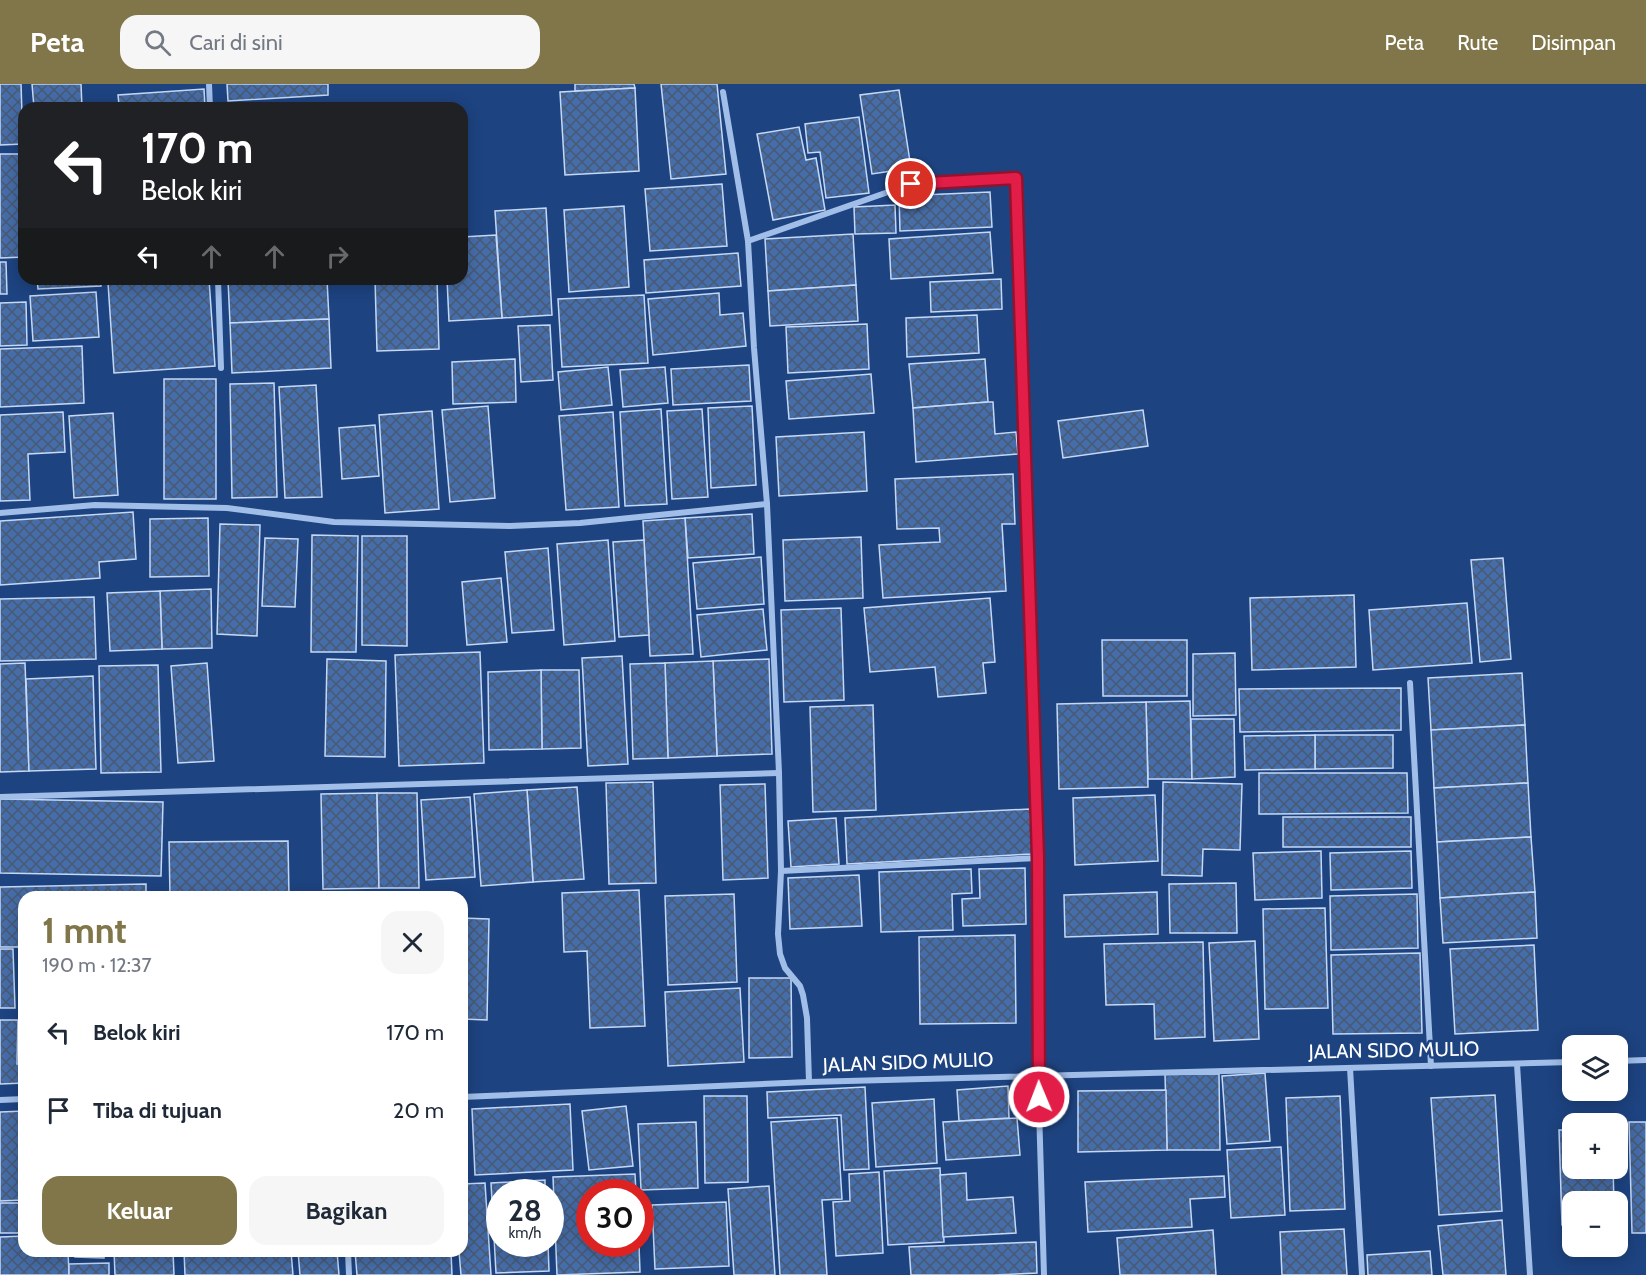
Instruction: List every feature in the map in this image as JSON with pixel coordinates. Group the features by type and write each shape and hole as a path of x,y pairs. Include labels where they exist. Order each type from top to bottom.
{"street":[{"path":"209,84 210,102"},
{"path":"723,92 748,242 767,504 779,773 778,934 780,954 785,968 800,986 803,995 807,1017 809,1082"},
{"path":"748,242 911,184 1016,178 1038,858 1038,1075 1044,1275"},
{"path":"218,285 221,368"},
{"path":"0,513 95,505 227,508 334,522 510,526 580,523 767,504"},
{"path":"1410,683 1431,1066"},
{"path":"0,796 779,773"},
{"path":"780,872 1038,858"},
{"path":"1628,1060 1646,1060"},
{"name":"JALAN SIDO MULIO","path":"468,1097 809,1082 1562,1062"},
{"path":"1517,1064 1530,1275"},
{"path":"1350,1068 1362,1275"},
{"path":"0,1100 18,1099"},
{"path":"348,1257 350,1275"}],"building":[{"path":"0,84 21,84 22,102 18,102 18,144 0,145"},
{"path":"32,84 81,84 82,102 34,102"},
{"path":"227,84 328,84 328,95 228,101"},
{"path":"575,84 634,84 635,88 575,91"},
{"path":"661,84 717,84 726,174 671,179"},
{"path":"635,88 639,171 565,175 560,92"},
{"path":"204,89 205,102 119,102 118,95"},
{"path":"899,90 911,168 872,174 860,95"},
{"path":"859,117 869,193 826,198 820,152 808,153 805,124"},
{"path":"799,127 806,160 816,158 825,210 773,220 757,134"},
{"path":"0,154 18,154 18,257 0,258"},
{"path":"722,184 727,246 650,251 645,189"},
{"path":"990,192 992,227 900,231 899,196"},
{"path":"895,205 896,233 855,234 854,207"},
{"path":"624,206 629,287 569,292 564,210"},
{"path":"546,208 552,315 502,318 495,211"},
{"path":"990,232 993,273 891,279 889,239"},
{"path":"853,234 856,285 768,291 765,239"},
{"path":"496,235 502,318 449,321 447,285 468,285 468,237"},
{"path":"738,253 741,286 646,293 644,260"},
{"path":"0,262 6,262 7,294 0,294"},
{"path":"1001,279 1002,309 931,312 930,282"},
{"path":"38,285 101,286 38,289"},
{"path":"108,285 209,285 215,366 114,373"},
{"path":"228,285 327,285 329,319 230,323"},
{"path":"375,285 437,285 439,349 377,351"},
{"path":"856,285 858,321 770,326 768,291"},
{"path":"96,292 99,337 33,341 30,296"},
{"path":"719,293 720,315 743,313 746,346 653,355 648,299"},
{"path":"644,295 648,363 562,367 558,299"},
{"path":"26,302 27,345 0,346 0,303"},
{"path":"977,315 979,353 907,357 906,318"},
{"path":"329,319 331,368 232,373 230,323"},
{"path":"867,324 869,369 788,373 786,327"},
{"path":"550,325 553,380 521,382 518,326"},
{"path":"82,346 84,403 0,407 0,349"},
{"path":"515,359 516,402 453,404 452,362"},
{"path":"985,359 988,402 913,408 909,364"},
{"path":"749,365 751,401 673,405 671,369"},
{"path":"608,367 612,405 561,410 558,372"},
{"path":"665,367 668,403 623,407 620,370"},
{"path":"871,374 874,413 789,419 786,381"},
{"path":"164,379 216,379 216,499 164,499"},
{"path":"274,383 277,497 232,498 230,384"},
{"path":"316,385 322,497 285,498 279,387"},
{"path":"993,402 995,434 1016,432 1018,454 916,462 913,408"},
{"path":"488,406 495,498 450,502 442,410"},
{"path":"752,406 756,485 711,488 708,408"},
{"path":"661,409 667,504 625,506 620,412"},
{"path":"702,409 708,497 672,499 667,411"},
{"path":"1143,410 1148,446 1063,458 1058,421"},
{"path":"432,411 439,509 385,513 379,415"},
{"path":"63,412 65,452 28,454 30,500 0,501 0,415"},
{"path":"613,412 619,507 566,510 559,416"},
{"path":"113,413 118,495 74,498 69,416"},
{"path":"375,425 379,476 342,479 339,428"},
{"path":"864,432 867,491 779,496 776,437"},
{"path":"1013,474 1015,524 1002,524 1006,591 883,598 879,545 940,542 939,528 897,529 895,479"},
{"path":"133,512 136,559 99,562 100,578 0,585 0,521"},
{"path":"752,514 754,554 688,558 685,518"},
{"path":"208,518 209,576 150,577 150,519"},
{"path":"685,518 693,654 650,656 643,521"},
{"path":"220,524 260,525 257,636 217,634"},
{"path":"312,535 358,536 356,652 311,652"},
{"path":"362,536 407,536 407,646 362,645"},
{"path":"861,537 863,598 785,601 783,540"},
{"path":"265,538 298,539 295,607 262,606"},
{"path":"608,540 615,641 564,645 557,544"},
{"path":"644,540 649,635 619,637 613,542"},
{"path":"548,548 554,630 512,633 505,552"},
{"path":"761,557 764,604 697,609 693,563"},
{"path":"1503,558 1511,659 1480,662 1471,560"},
{"path":"501,578 507,642 467,645 462,582"},
{"path":"211,589 212,648 162,649 160,591"},
{"path":"160,591 162,649 110,651 107,593"},
{"path":"1354,595 1356,667 1252,670 1250,598"},
{"path":"94,597 96,659 0,661 0,599"},
{"path":"990,598 995,662 983,663 986,693 938,697 935,667 870,672 864,608"},
{"path":"1467,603 1472,663 1373,670 1369,610"},
{"path":"841,608 844,700 784,702 781,610"},
{"path":"763,609 767,650 701,657 697,615"},
{"path":"1102,640 1187,640 1187,696 1103,696"},
{"path":"480,652 484,763 399,766 395,655"},
{"path":"1235,653 1236,715 1193,716 1193,654"},
{"path":"622,656 628,764 588,766 582,658"},
{"path":"327,659 386,661 385,757 325,756"},
{"path":"769,659 772,754 717,756 713,661"},
{"path":"713,661 717,756 668,758 665,663"},
{"path":"25,663 29,771 0,772 0,664"},
{"path":"207,663 214,761 178,763 171,666"},
{"path":"665,663 668,758 633,759 630,664"},
{"path":"158,665 161,772 101,773 99,666"},
{"path":"541,670 579,670 581,748 542,749"},
{"path":"541,670 542,749 489,750 488,672"},
{"path":"1522,673 1525,725 1431,730 1428,678"},
{"path":"93,676 96,769 29,771 26,679"},
{"path":"1401,688 1401,730 1240,732 1239,689"},
{"path":"1190,701 1192,779 1148,779 1146,702"},
{"path":"1146,702 1148,787 1059,789 1057,704"},
{"path":"873,705 876,810 813,812 810,707"},
{"path":"1191,719 1234,719 1235,777 1192,779"},
{"path":"1525,725 1528,783 1434,788 1431,730"},
{"path":"1315,735 1393,735 1393,768 1315,769"},
{"path":"1315,735 1315,769 1245,770 1244,736"},
{"path":"1259,773 1407,773 1408,813 1259,814"},
{"path":"653,782 656,883 609,884 606,783"},
{"path":"1163,782 1242,784 1240,850 1203,849 1202,876 1162,875"},
{"path":"1528,783 1531,837 1437,842 1434,788"},
{"path":"765,784 768,878 723,880 720,785"},
{"path":"577,787 584,879 533,882 527,790"},
{"path":"527,790 533,882 481,886 474,794"},
{"path":"377,793 379,888 323,889 321,794"},
{"path":"377,793 417,793 419,888 379,888"},
{"path":"1155,795 1158,861 1075,865 1073,798"},
{"path":"470,797 475,877 426,880 421,800"},
{"path":"0,799 163,802 161,876 0,873"},
{"path":"1030,809 1032,854 847,864 845,818"},
{"path":"1283,817 1411,817 1411,847 1283,847"},
{"path":"836,818 839,864 791,867 788,821"},
{"path":"1531,837 1535,892 1440,898 1437,842"},
{"path":"288,841 289,891 170,891 169,842"},
{"path":"1321,851 1322,898 1255,900 1253,853"},
{"path":"1411,851 1412,888 1331,890 1330,853"},
{"path":"1025,868 1026,924 963,926 962,899 980,898 979,869"},
{"path":"971,869 972,893 952,894 953,930 881,932 879,872"},
{"path":"859,875 862,926 790,929 788,878"},
{"path":"1236,883 1237,933 1170,933 1169,884"},
{"path":"146,884 146,891 18,891 18,947 0,947 0,887"},
{"path":"639,890 645,1026 590,1028 587,951 564,952 562,893"},
{"path":"1157,892 1158,934 1065,937 1064,895"},
{"path":"1535,892 1537,938 1443,943 1440,898"},
{"path":"734,894 737,982 668,985 665,896"},
{"path":"1417,894 1418,948 1331,950 1330,896"},
{"path":"1325,908 1328,1008 1265,1009 1263,909"},
{"path":"468,918 489,919 487,1020 468,1019"},
{"path":"1015,935 1016,1023 920,1024 919,937"},
{"path":"1255,941 1259,1039 1214,1041 1209,943"},
{"path":"1203,942 1205,1037 1155,1039 1154,1004 1106,1005 1104,944"},
{"path":"1534,945 1538,1030 1455,1034 1450,949"},
{"path":"0,949 13,949 15,1008 0,1008"},
{"path":"1420,953 1422,1033 1333,1034 1331,955"},
{"path":"749,978 791,978 792,1057 749,1058"},
{"path":"740,988 744,1062 668,1066 665,992"},
{"path":"0,1020 18,1020 18,1083 0,1084"},
{"path":"1265,1073 1270,1141 1227,1144 1222,1076"},
{"path":"1165,1074 1219,1074 1220,1150 1167,1150"},
{"path":"1008,1086 1009,1118 959,1121 957,1090"},
{"path":"865,1087 869,1169 844,1170 841,1115 768,1118 767,1092"},
{"path":"1166,1090 1167,1150 1078,1152 1078,1091"},
{"path":"1495,1095 1502,1211 1439,1215 1431,1098"},
{"path":"704,1096 747,1096 748,1182 705,1183"},
{"path":"1340,1096 1345,1209 1290,1211 1286,1098"},
{"path":"934,1099 937,1163 876,1167 872,1103"},
{"path":"570,1104 573,1170 475,1175 472,1109"},
{"path":"626,1106 633,1166 589,1170 582,1111"},
{"path":"18,1111 18,1200 0,1201 0,1112"},
{"path":"837,1118 842,1199 822,1200 827,1275 780,1275 771,1122"},
{"path":"1017,1118 1020,1155 946,1160 943,1122"},
{"path":"696,1122 698,1188 654,1190 654,1179 640,1179 638,1124"},
{"path":"1629,1122 1646,1122 1646,1233 1632,1233"},
{"path":"1559,1130 1562,1130 1562,1179 1613,1179 1614,1191 1562,1191 1562,1225"},
{"path":"1281,1147 1285,1215 1231,1218 1227,1150"},
{"path":"940,1168 944,1242 888,1245 884,1171"},
{"path":"879,1172 883,1253 836,1256 833,1202 850,1201 849,1174"},
{"path":"966,1173 967,1200 1013,1197 1016,1233 943,1237 940,1175"},
{"path":"635,1174 635,1179 576,1179 576,1257 639,1257 640,1272 557,1275 556,1257 564,1257 564,1179 553,1179 553,1177"},
{"path":"1224,1176 1225,1197 1190,1199 1192,1227 1088,1232 1085,1182"},
{"path":"485,1183 486,1257 490,1257 491,1275 461,1275 460,1257 468,1257 468,1184"},
{"path":"769,1186 775,1275 734,1275 728,1189"},
{"path":"726,1202 729,1266 655,1269 654,1205"},
{"path":"0,1203 18,1203 18,1233 0,1233"},
{"path":"1502,1220 1506,1275 1443,1275 1438,1226"},
{"path":"1344,1229 1347,1275 1282,1275 1280,1232"},
{"path":"1213,1230 1216,1275 1120,1275 1117,1238"},
{"path":"18,1236 18,1257 68,1257 69,1275 0,1275 0,1237"},
{"path":"1036,1242 1037,1273 911,1275 909,1247"},
{"path":"1430,1251 1432,1275 1368,1275 1367,1255"},
{"path":"114,1257 173,1257 174,1275 115,1275"},
{"path":"184,1257 292,1257 293,1275 185,1275"},
{"path":"298,1257 338,1257 339,1275 300,1275"},
{"path":"356,1257 451,1257 452,1275 357,1275"},
{"path":"495,1257 548,1257 549,1271 496,1273"},
{"path":"109,1263 109,1275 69,1275 69,1264"}],"route":[{"path":"911,184 1016,178 1038,858 1039,1097"}]}
